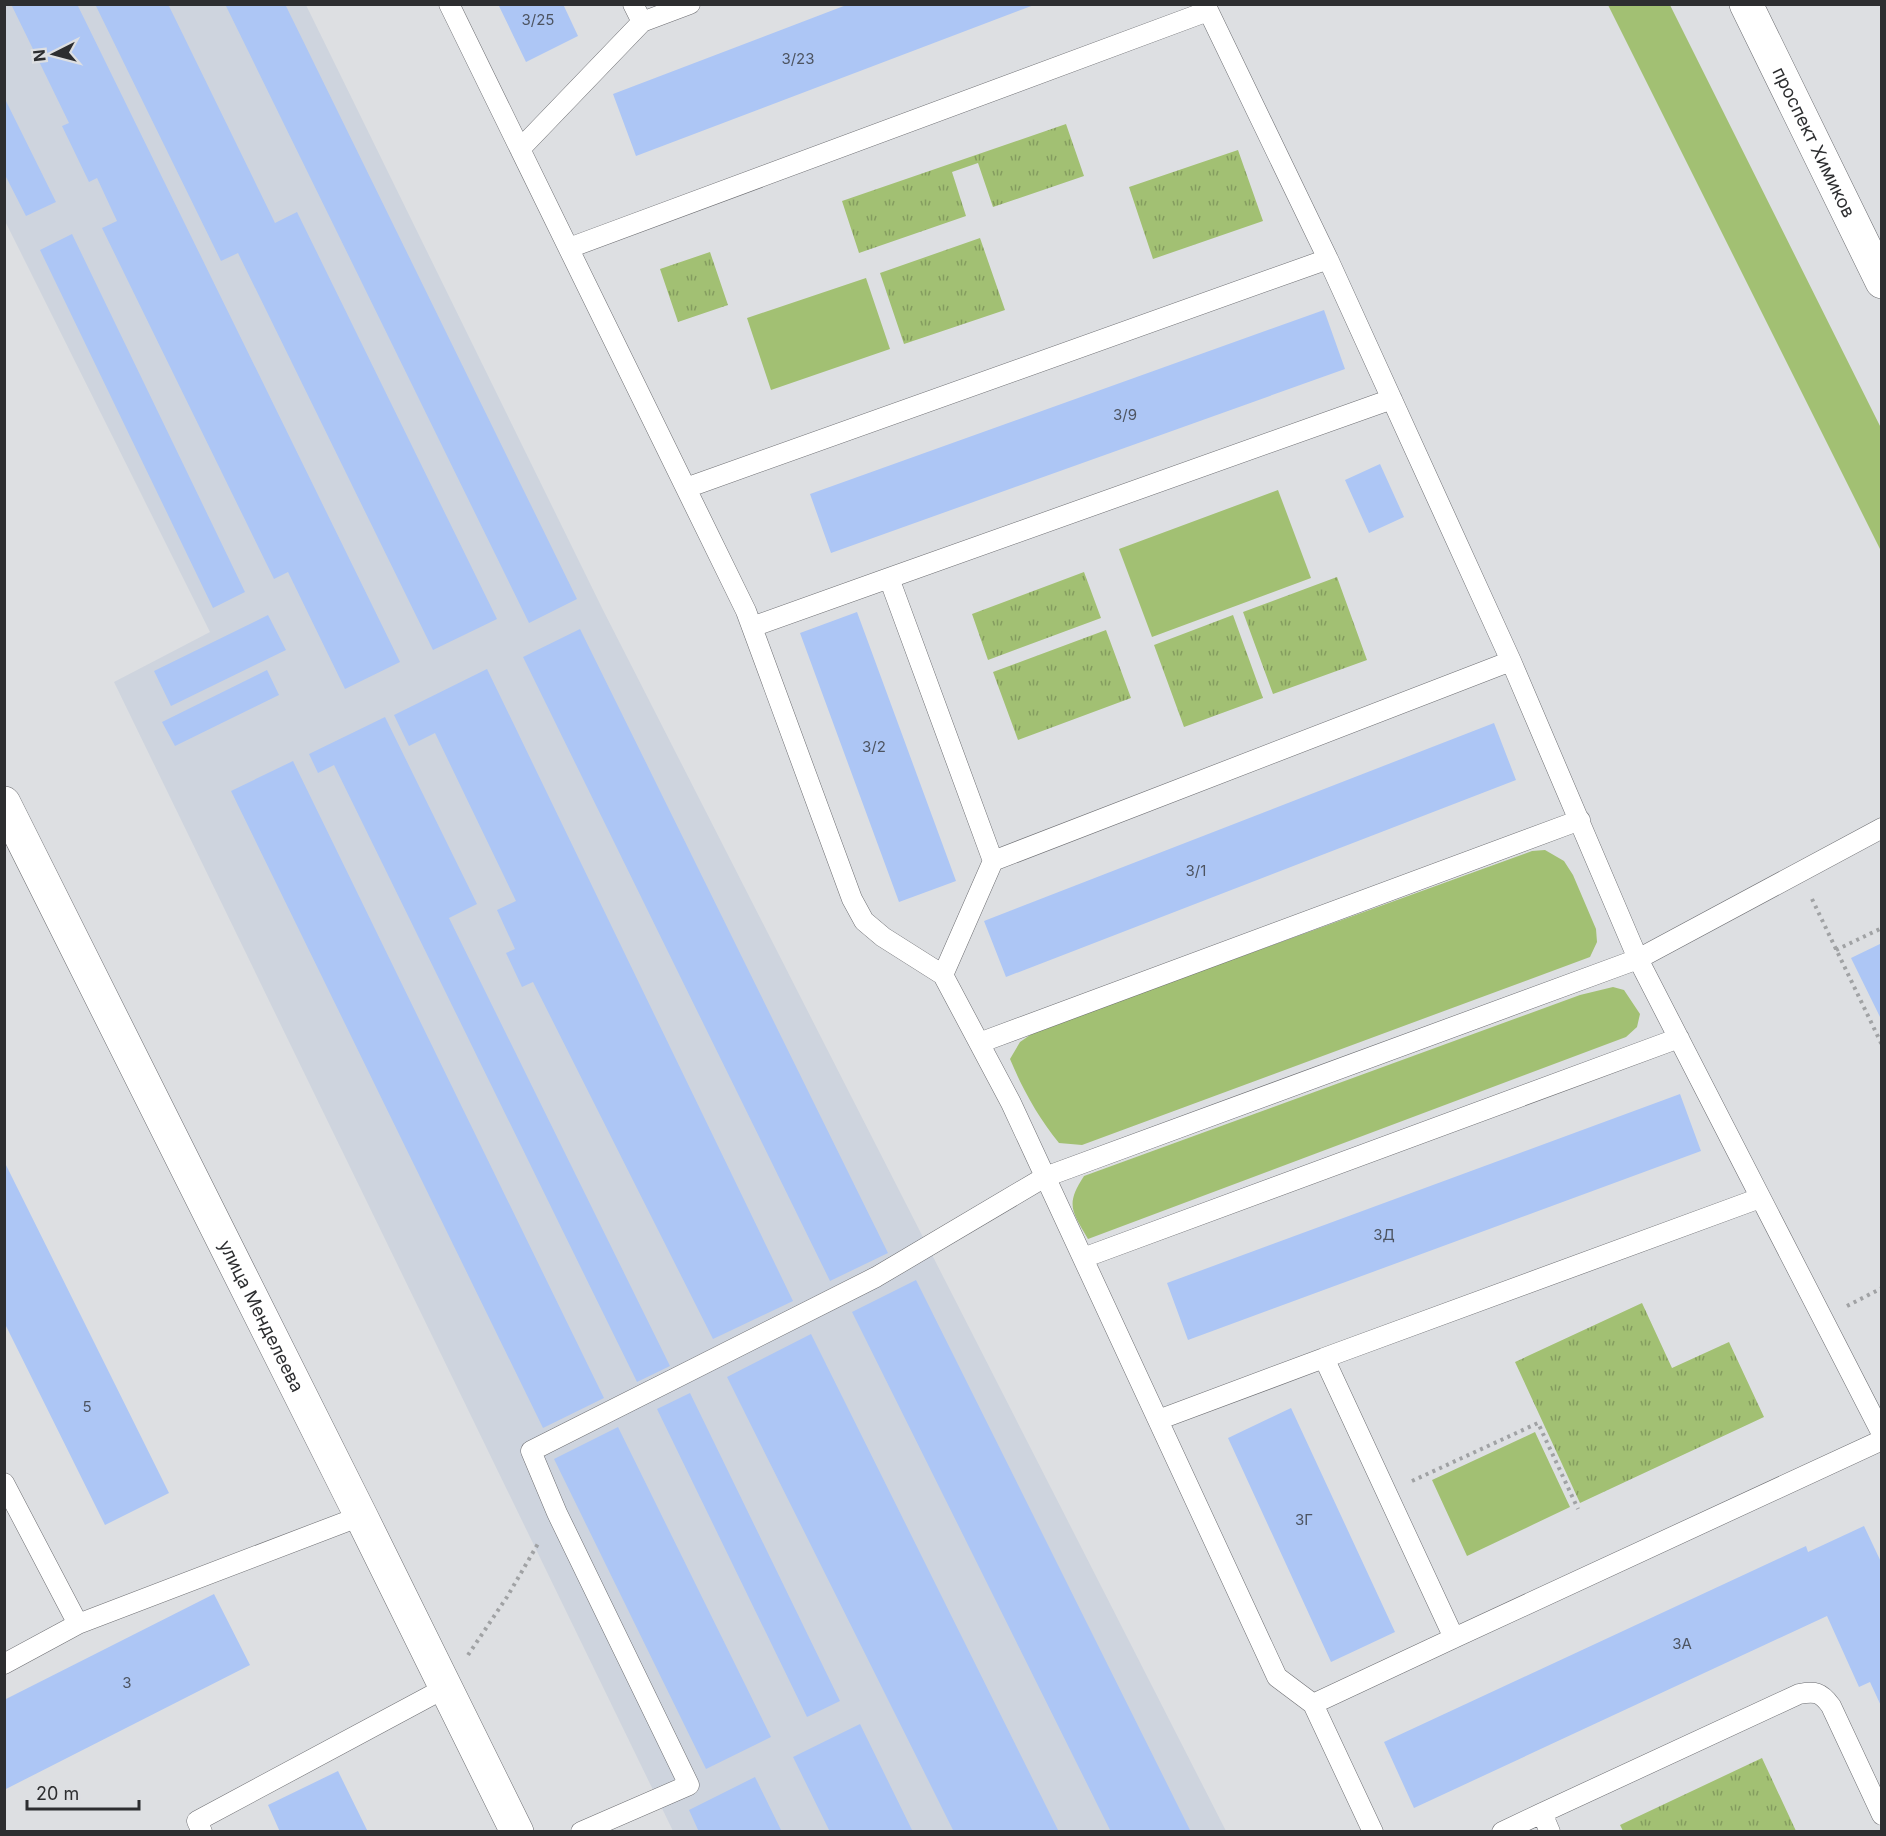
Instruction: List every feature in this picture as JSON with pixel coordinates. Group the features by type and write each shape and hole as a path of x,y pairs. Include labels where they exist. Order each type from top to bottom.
{"street":[{"name":"проспект Химиков","path":"1746,4 1881,282"},
{"name":"улица Менделеева","path":"4,803 517,1832"}],"lane":[{"path":"449,4 746,611 852,899 864,921 884,937 943,975 1011,1103 1277,1677 1313,1704 1373,1832"},
{"path":"520,149 638,13 690,4"},
{"path":"568,248 1206,8 1328,259 1511,660 1638,959 1881,1434"},
{"path":"686,489 1328,259"},
{"path":"752,627 1392,399"},
{"path":"889,578 993,861 943,975"},
{"path":"993,861 1511,660"},
{"path":"979,1043 1580,820"},
{"path":"580,1832 689,1785 557,1513 531,1451 876,1278 1045,1178 1638,959 1881,828"},
{"path":"1083,1258 1678,1038"},
{"path":"1158,1420 1760,1197"},
{"path":"1324,1358 1454,1638"},
{"path":"1313,1704 1881,1440"},
{"path":"4,1484 78,1624"},
{"path":"4,1664 78,1624 361,1516"},
{"path":"202,1832 197,1821 445,1688"},
{"path":"1502,1832 1798,1694 1812,1692 1825,1696 1831,1706 1881,1815"},
{"path":"1542,1813 1550,1832"}],"path":[{"path":"1799,873 1881,1045"},
{"path":"1836,950 1881,927"},
{"path":"1822,1318 1881,1288"},
{"path":"1387,1493 1538,1423 1578,1509"},
{"path":"445,1688 507,1597 557,1513"}],"shaded area":[{"path":"5,5 306,5 603,610 1226,1831 673,1831 114,682 210,632 5,221"}],"green space":[{"path":"1608,5 1670,5 1881,428 1881,551"},
{"path":"1066,124 1084,176 993,207 978,163 952,172 966,216 859,253 842,201"},
{"path":"1238,150 1263,221 1153,259 1129,187"},
{"path":"980,238 1005,310 904,344 880,273"},
{"path":"710,252 728,305 678,322 660,269"},
{"path":"866,278 890,349 771,390 747,318"},
{"path":"1278,490 1311,578 1152,637 1119,549"},
{"path":"1084,572 1101,618 988,660 972,614"},
{"path":"1337,577 1367,660 1273,694 1243,612"},
{"path":"1233,615 1263,698 1184,727 1154,645"},
{"path":"1106,630 1131,698 1018,740 993,672"},
{"path":"1545,850 1564,861 1573,875 1596,929 1597,942 1590,957 1082,1145 1059,1143 1032,1103 1010,1059 1020,1042 1036,1031 1532,851"},
{"path":"1613,987 1624,990 1640,1014 1637,1027 1626,1037 1088,1239 1078,1221 1073,1201 1074,1194 1084,1176 1580,995"},
{"path":"1642,1303 1672,1368 1729,1342 1764,1417 1580,1503 1515,1362"},
{"path":"1535,1432 1570,1507 1467,1556 1432,1480"},
{"path":"1762,1758 1796,1831 1623,1831 1620,1825"}],"building":[{"path":"11,4 77,4 400,662 345,689 288,572 274,579 102,228 117,221 97,178 89,182 62,126 69,123"},
{"path":"95,4 168,4 275,223 297,212 497,619 433,650 238,253 221,261"},
{"path":"225,4 285,4 577,599 529,623"},
{"path":"498,4 563,4 578,36 526,62"},
{"path":"849,4 1034,5 636,156 613,94"},
{"path":"4,97 56,202 26,216 4,173"},
{"path":"72,234 245,592 213,608 40,250"},
{"path":"1324,310 1345,369 831,553 810,494"},
{"path":"1380,464 1404,517 1369,533 1345,480"},
{"path":"857,612 956,881 899,902 800,633"},
{"path":"268,615 286,650 171,706 154,671"},
{"path":"580,629 888,1253 830,1281 523,657"},
{"path":"487,669 793,1301 713,1339 533,982 522,987 506,953 515,949 497,910 516,901 435,733 409,746 394,715"},
{"path":"267,670 279,695 175,746 162,722"},
{"path":"385,717 477,904 449,918 670,1366 637,1382 334,765 318,773 309,754"},
{"path":"1494,723 1516,780 1006,977 984,921"},
{"path":"293,761 604,1398 543,1428 231,791"},
{"path":"1882,943 1882,1021 1851,958"},
{"path":"1680,1094 1701,1151 1188,1340 1167,1283"},
{"path":"4,1161 169,1493 105,1525 4,1322"},
{"path":"916,1280 1191,1832 1111,1832 852,1312"},
{"path":"811,1334 1059,1832 954,1832 727,1377"},
{"path":"690,1393 840,1701 807,1717 657,1409"},
{"path":"1291,1408 1395,1632 1331,1662 1228,1438"},
{"path":"618,1427 771,1737 706,1769 554,1459"},
{"path":"1864,1526 1882,1564 1882,1708 1870,1682 1859,1687 1827,1616 1414,1808 1384,1742 1806,1546 1808,1552"},
{"path":"214,1594 250,1665 4,1790 4,1700"},
{"path":"860,1724 913,1832 830,1832 793,1757"},
{"path":"338,1771 368,1832 280,1832 268,1805"},
{"path":"755,1777 782,1832 699,1832 689,1810"}]}
